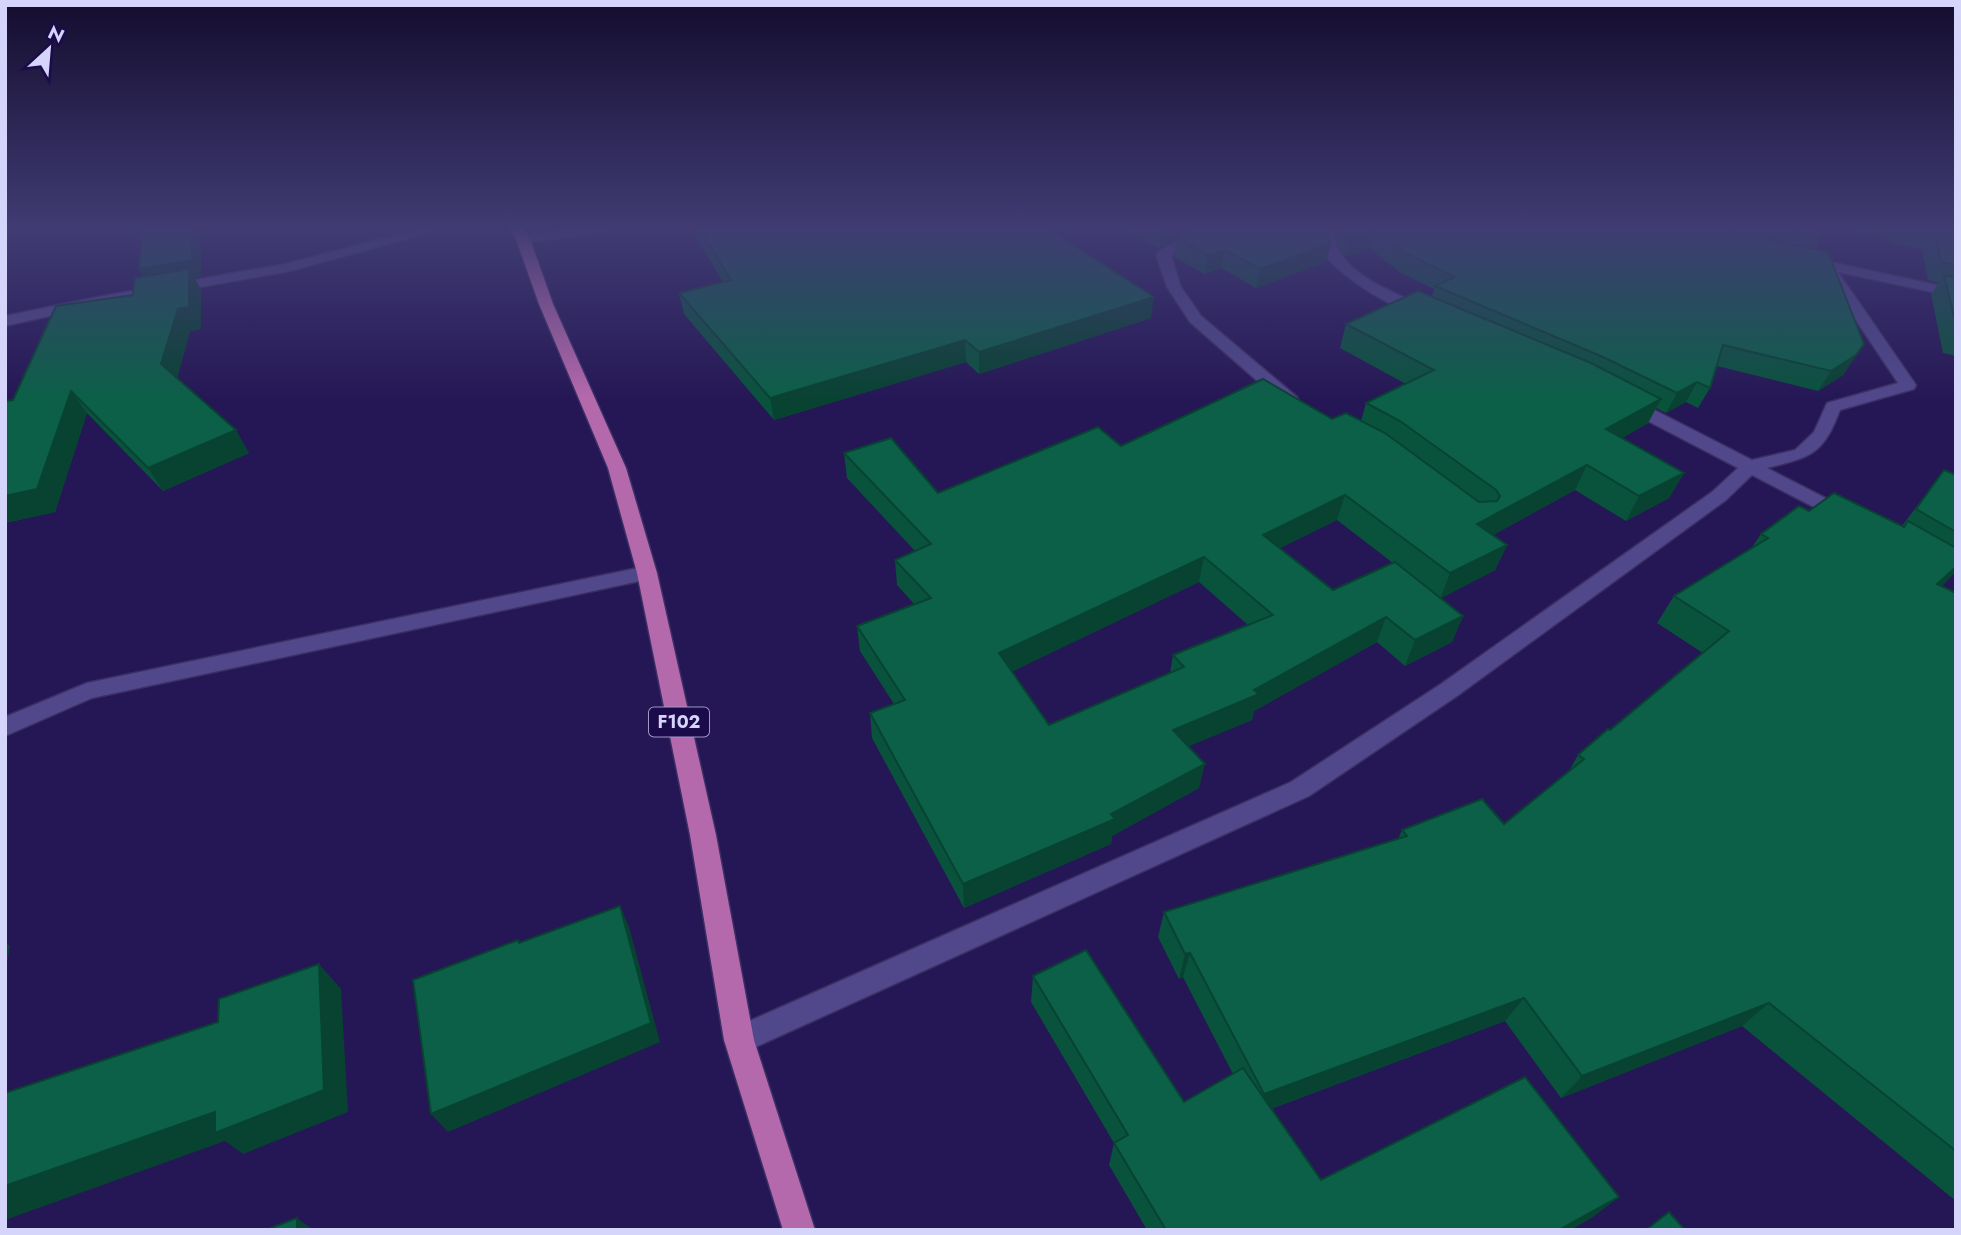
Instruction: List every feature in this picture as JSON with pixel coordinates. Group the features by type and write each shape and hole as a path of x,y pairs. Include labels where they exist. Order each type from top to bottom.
{"main road":[{"name":"F102","path":"539,285 617,468 647,573 703,835 739,1041 799,1230"}],"street":[{"path":"5,321 190,285"},
{"path":"1174,285 1195,319 1290,401 1302,407"},
{"path":"1371,285 1395,299 1434,316"},
{"path":"739,1041 1300,789 1449,690 1719,496 1751,466 1801,454 1822,434 1833,407 1908,385 1832,285"},
{"path":"1917,285 1956,293"},
{"path":"1610,394 1859,523"},
{"path":"5,727 87,691 647,573"}],"building":[{"path":"134,285 189,285 189,307 178,309 161,364 236,430 148,468 71,391 37,489 5,496 5,401 13,400 56,306 133,295"},
{"path":"712,285 1135,285 1154,297 979,352 965,340 770,398 679,293"},
{"path":"1841,285 1864,344 1856,355 1831,371 1723,345 1710,388 1697,382 1677,393 1603,357 1435,286"},
{"path":"1946,285 1956,285 1956,325"},
{"path":"1418,291 1591,363 1661,399 1606,429 1684,473 1639,496 1587,465 1477,524 1507,545 1450,573 1345,495 1263,535 1333,590 1395,562 1463,616 1415,640 1386,617 1254,690 1259,694 1173,730 1205,764 1111,814 1115,819 963,884 870,713 905,700 857,626 931,598 895,560 931,544 844,453 891,438 938,493 1098,427 1121,446 1263,379 1332,419 1346,413 1385,433 1479,502 1497,501 1500,496 1496,490 1400,421 1366,403 1434,370 1346,324","holes":["1204,557 1273,615 1173,655 1184,667 1049,725 999,653"]},
{"path":"1944,470 1956,475 1956,532 1916,509"},
{"path":"1834,493 1904,527 1908,521 1956,548 1956,567 1937,584 1956,593 1956,1151 1769,1003 1582,1076 1524,998 1264,1094 1190,953 1185,954 1164,912 1407,836 1402,830 1482,799 1504,824 1584,759 1578,755 1608,729 1729,631 1674,596 1768,538 1761,534 1799,506 1809,511"},
{"path":"620,906 651,1023 431,1114 413,980 518,940 519,943"},
{"path":"1086,950 1184,1102 1243,1068 1321,1180 1525,1077 1619,1197 1559,1230 1166,1230 1114,1143 1128,1135 1033,976"},
{"path":"319,964 324,1090 215,1133 215,1112 5,1186 5,1093 218,1022 219,999"},
{"path":"1669,1212 1685,1230 1646,1230"},
{"path":"297,1218 297,1230 266,1230"}]}
